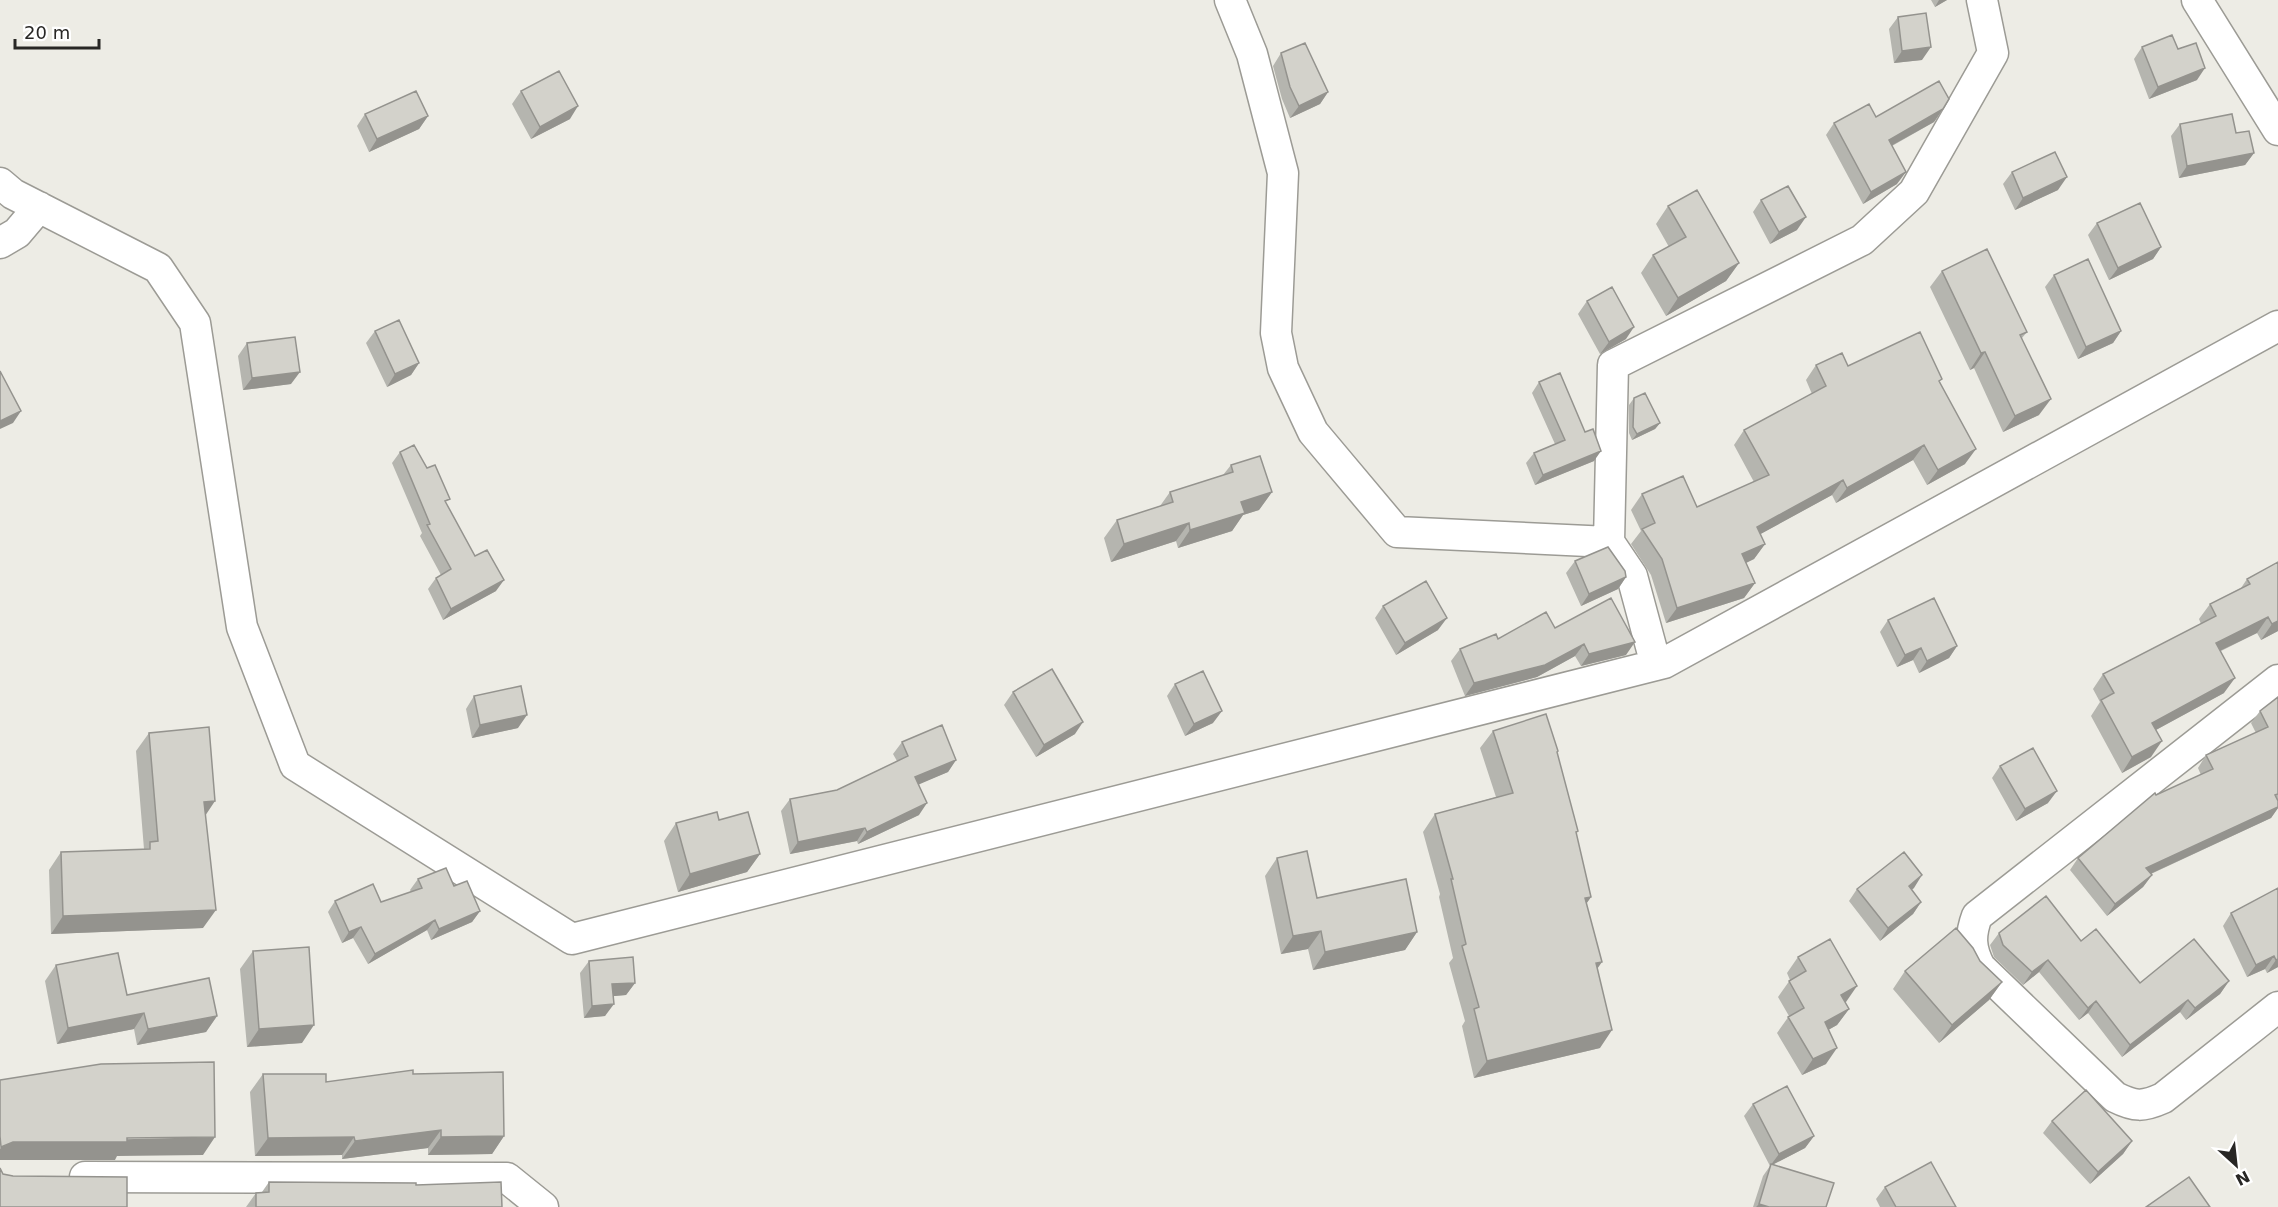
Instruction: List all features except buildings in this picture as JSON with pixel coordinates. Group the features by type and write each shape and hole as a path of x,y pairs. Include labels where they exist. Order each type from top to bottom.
{"street":[{"path":"1230,0 1252,54 1282,173 1276,333 1283,368 1313,432 1397,532 1609,542"},
{"path":"1656,665 1632,576 1609,542 1613,365 1862,240 1914,192 1993,53 1982,0"},
{"path":"2197,0 2278,130"},
{"path":"0,183 13,194 158,268 195,323 242,627 295,765 572,939 1664,663 2278,326"},
{"path":"0,243 17,233 39,207"},
{"path":"2278,680 1977,916 1971,932 1972,951 1980,967 2115,1097 2132,1106 2149,1104 2163,1098 2278,1007"},
{"path":"59,1177 507,1178 543,1207"}]}
